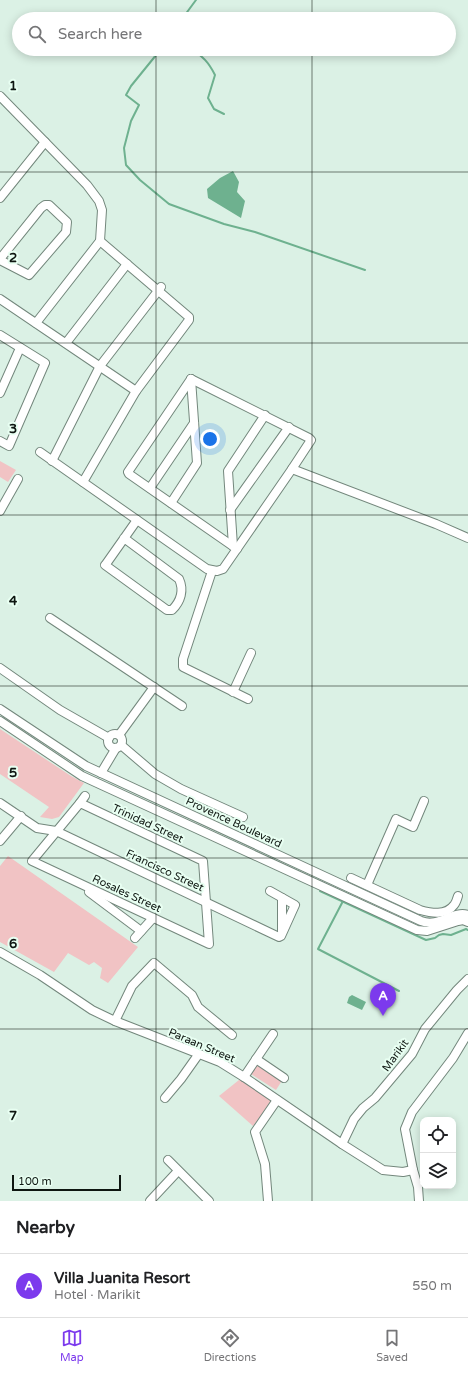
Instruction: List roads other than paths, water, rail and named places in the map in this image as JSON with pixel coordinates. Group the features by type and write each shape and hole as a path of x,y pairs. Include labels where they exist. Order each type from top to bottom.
{"street":[{"path":"0,96 87,185 99,201 102,210 100,241 36,323"},
{"path":"0,198 45,142"},
{"path":"45,205 49,205 67,222 66,232 29,276 0,260 45,205"},
{"path":"83,482 136,391 189,320 189,318 160,289 100,241"},
{"path":"66,343 127,264"},
{"path":"52,461 100,366 160,289"},
{"path":"0,299 136,391"},
{"path":"0,335 45,363 9,446 0,441"},
{"path":"0,393 20,348"},
{"path":"40,452 207,569 212,571 223,569 235,548 311,440 289,427 191,379"},
{"path":"171,503 197,464 191,379"},
{"path":"191,379 129,471 129,474 235,548"},
{"path":"235,548 230,510 228,471 265,415"},
{"path":"150,488 194,423"},
{"path":"230,510 289,427"},
{"path":"292,469 436,524 468,538"},
{"path":"0,511 18,479"},
{"path":"124,538 179,579 182,584 182,591 177,606 172,610 167,610 106,567 106,564 124,538 137,520"},
{"path":"212,571 182,664 183,667 248,699"},
{"path":"50,618 182,706"},
{"path":"233,692 251,653"},
{"path":"0,668 60,710 109,738"},
{"path":"119,735 154,688"},
{"name":"Provence Boulevard","path":"0,709 86,766 421,921 431,923 460,914 466,914"},
{"name":"Provence Boulevard","path":"0,721 82,776 417,930 427,931 463,920 468,922"},
{"path":"109,738 113,734 119,735"},
{"path":"101,773 119,746 122,739 119,735"},
{"path":"109,738 110,745 114,748 119,746"},
{"path":"119,746 155,774 182,789 243,817"},
{"path":"82,776 86,766"},
{"name":"Trinidad Street","path":"56,831 83,799 203,861 205,902"},
{"path":"367,885 396,819 413,827 416,808 424,801"},
{"path":"0,802 20,816 0,841"},
{"name":"Francisco Street","path":"20,816 37,828 56,831 279,937 281,936"},
{"name":"Rosales Street","path":"56,831 30,863 74,880 208,946 205,902"},
{"path":"352,878 420,910 430,913 438,914 449,909 454,905 458,896"},
{"path":"74,880 141,931"},
{"path":"270,891 295,905 281,936"},
{"path":"281,936 282,898"},
{"path":"454,905 466,914"},
{"path":"135,938 153,918"},
{"name":"Paraan Street","path":"0,952 40,975 92,1010 198,1055 220,1062 383,1170 403,1172 413,1170"},
{"path":"115,1021 135,981 154,963 192,995 198,1007 232,1035"},
{"name":"Marikit","path":"342,1144 354,1119 363,1108 375,1098 412,1054 425,1029 468,979"},
{"path":"419,1201 418,1186 405,1136 405,1129 412,1112 453,1058 468,1032"},
{"path":"244,1077 273,1034"},
{"path":"165,1098 198,1055"},
{"path":"256,1059 284,1078"},
{"path":"266,1199 265,1164 255,1132 277,1100"},
{"path":"168,1160 210,1201"},
{"path":"155,1199 178,1171"}],"waterway":[{"path":"187,12 196,0"},
{"path":"155,56 131,86 126,95 139,105 131,121 124,148 126,165 140,180 169,204 224,224 255,232 365,270"},
{"path":"201,56 215,75 208,98 214,109 224,114"},
{"path":"320,891 426,940 443,934 451,935 466,929 468,930"},
{"path":"343,901 318,949 399,991"}],"place":[{"name":"Villa Juanita Resort","path":"383,1016"}]}
